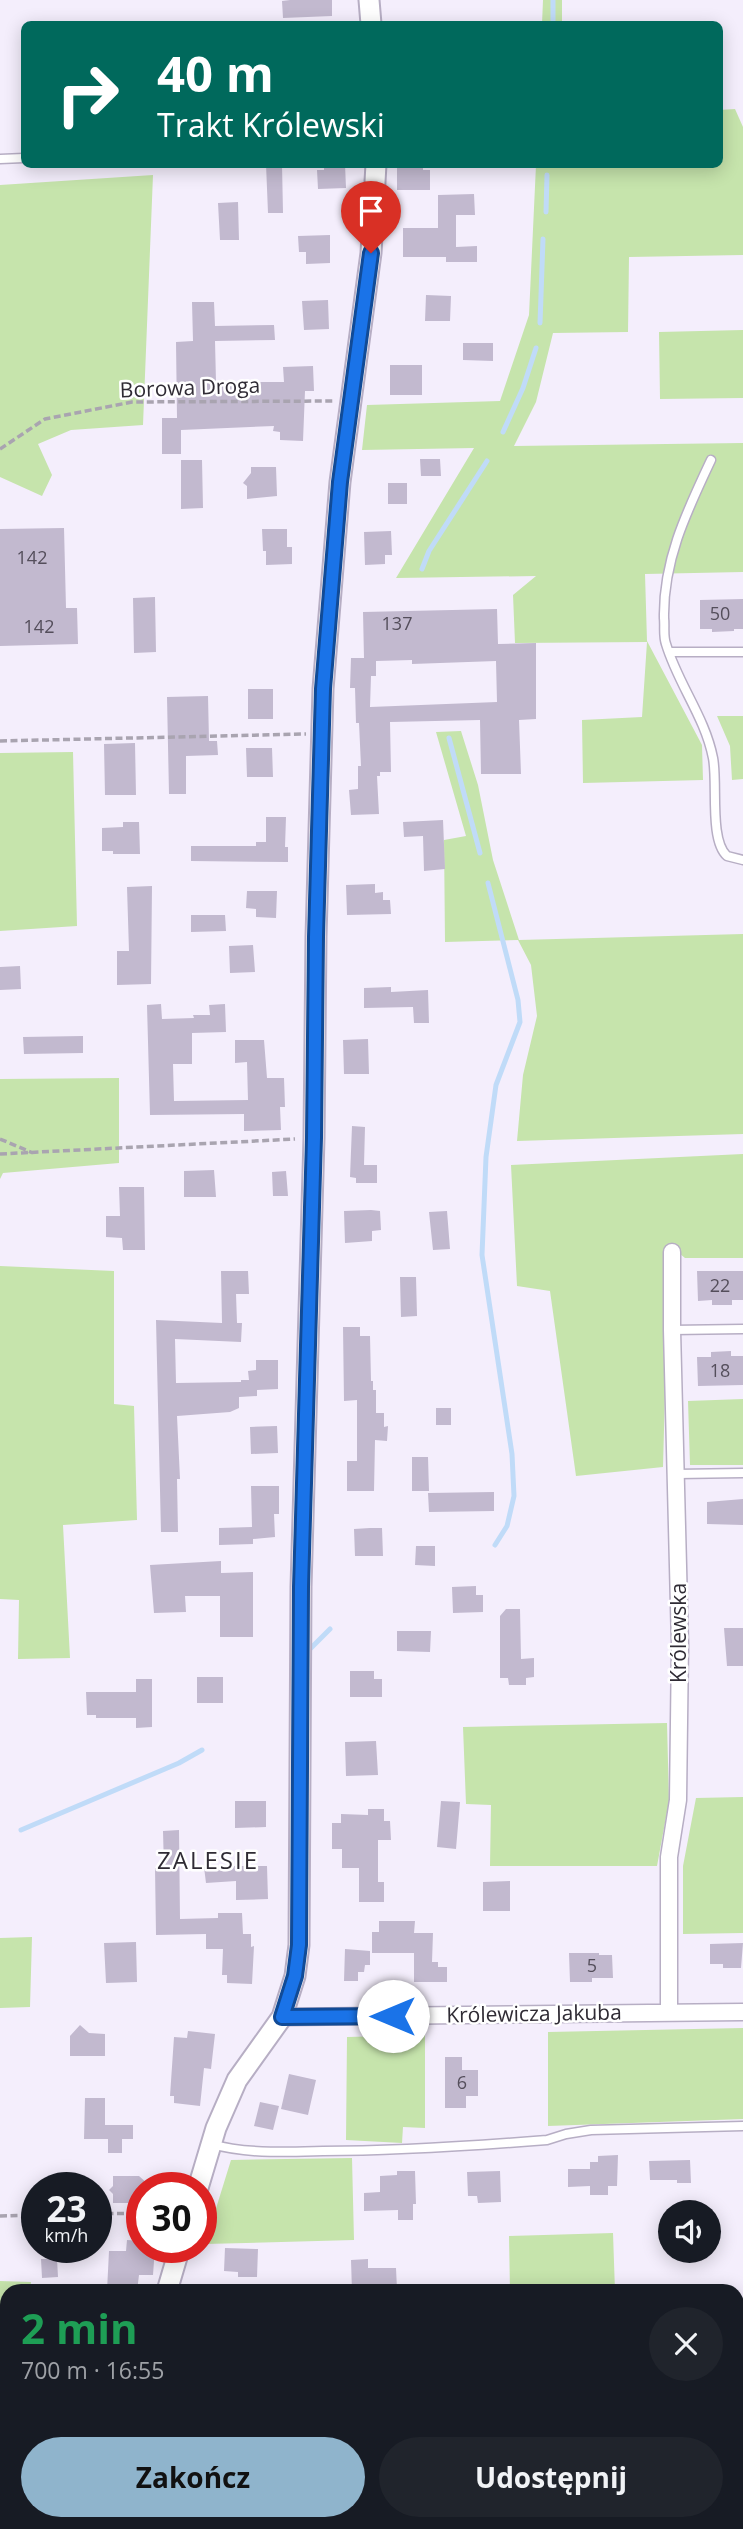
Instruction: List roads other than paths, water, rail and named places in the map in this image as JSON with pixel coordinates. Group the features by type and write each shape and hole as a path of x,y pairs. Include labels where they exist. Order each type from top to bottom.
{"street":[{"path":"369,0 371,21"},
{"path":"203,2172 237,2080 282,2017 295,1976 299,1945 301,1587 322,731 329,600 340,482 371,253 376,168"},
{"name":"Królewska","path":"669,2013 669,1857 678,1800 680,1645 672,1252"},
{"name":"Królewicza Jakuba","path":"282,2017 743,2012"},
{"path":"169,2284 175,2263"}],"lane":[{"path":"0,159 21,158"},
{"path":"711,460 685,516 668,565 664,587 665,643 708,735 714,761 718,843 727,856 743,860"},
{"path":"670,652 743,652"},
{"path":"672,1330 743,1329"},
{"path":"677,1474 743,1473"},
{"path":"211,2144 264,2152 403,2151 547,2140 591,2130 743,2126"}],"waterway":[{"path":"553,0 553,21"},
{"path":"546,212 547,175"},
{"path":"540,323 543,239"},
{"path":"503,432 523,388 536,348"},
{"path":"422,569 429,551 487,461"},
{"path":"449,738 480,853"},
{"path":"488,883 518,1000 520,1022 496,1085 486,1157 482,1255 512,1454 514,1496 507,1526 495,1545"},
{"path":"309,1650 330,1629"},
{"path":"21,1830 179,1763 202,1750"}],"district":[{"name":"ZALESIE","path":"208,1861"}]}
